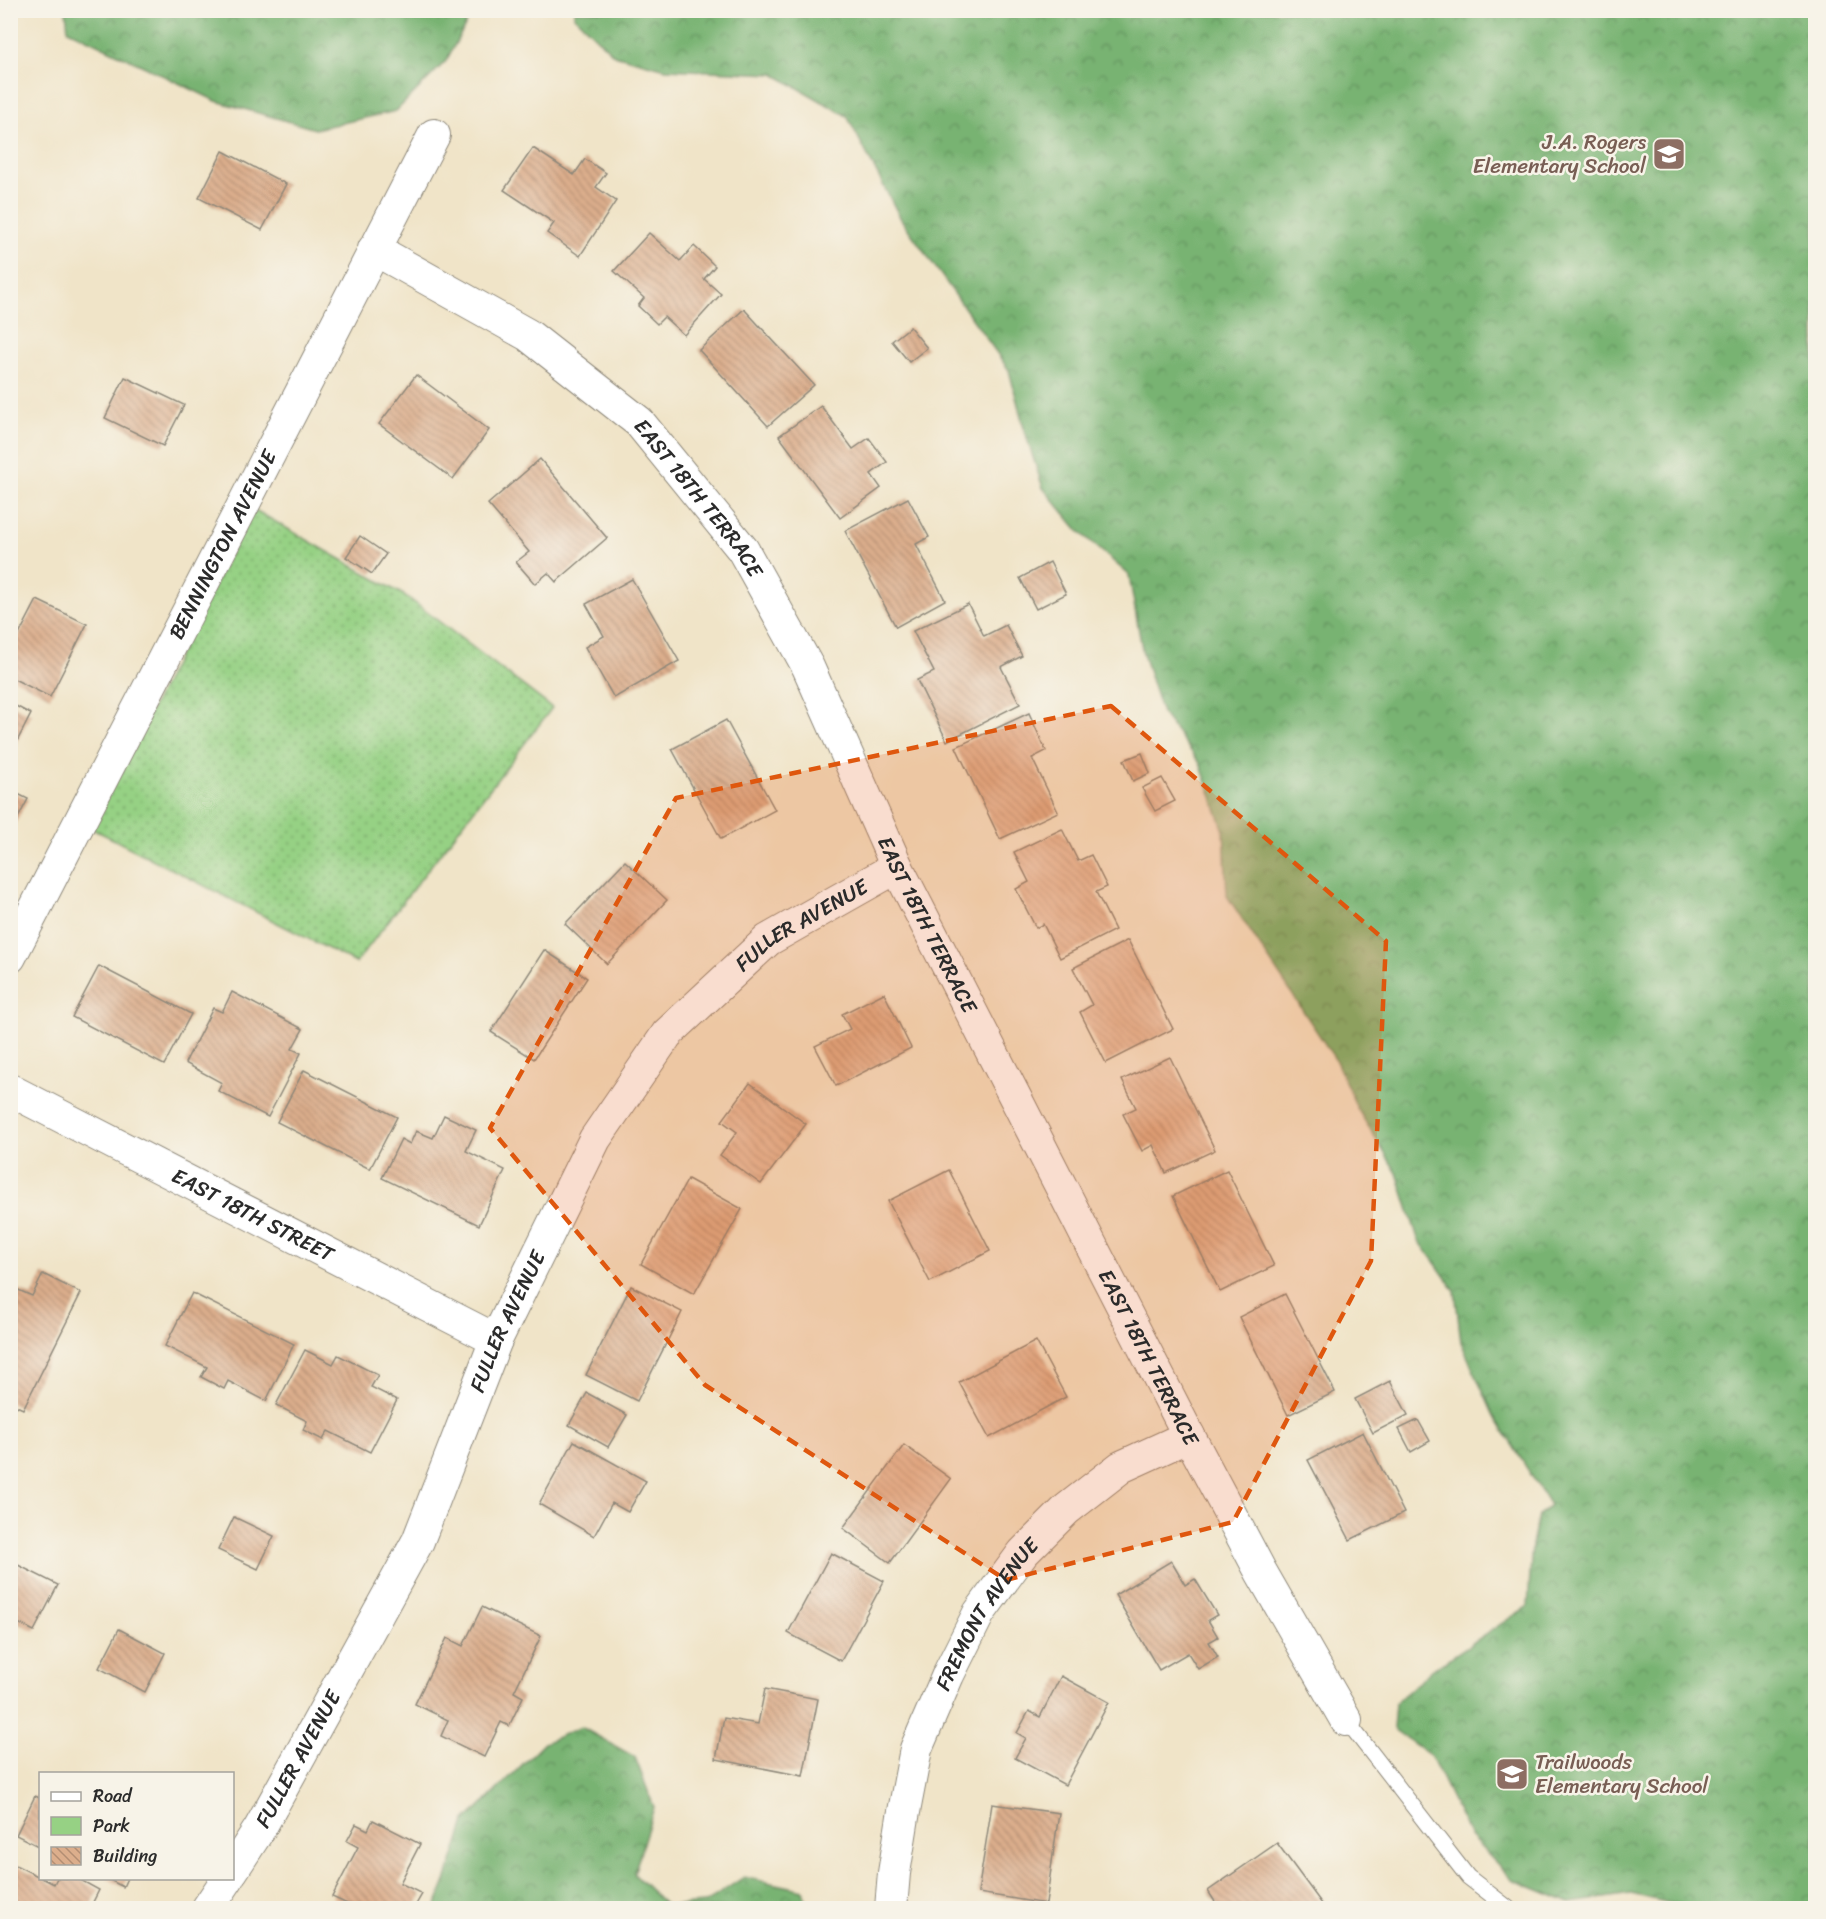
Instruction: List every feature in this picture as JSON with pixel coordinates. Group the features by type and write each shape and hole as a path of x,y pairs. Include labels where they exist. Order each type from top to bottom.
{"street":[{"name":"BENNINGTON AVENUE","path":"10,957 434,135"},
{"name":"EAST 18TH TERRACE","path":"374,249 528,335 639,422 743,550 808,667 897,867 1189,1436 1261,1572 1346,1720"},
{"name":"FULLER AVENUE","path":"234,1868 260,1828 418,1541 496,1340 595,1139 667,1034 768,940 897,867"},
{"name":"EAST 18TH STREET","path":"10,1090 496,1340"},
{"name":"FREMONT AVENUE","path":"891,1908 894,1873 916,1749 948,1675 979,1613 1023,1553 1067,1509 1121,1467 1189,1436"},
{"path":"208,1908 227,1880"}],"lane":[{"path":"1346,1720 1468,1877 1508,1908"}],"highlighted area":[{"path":"1111,706 1386,941 1371,1261 1233,1522 1006,1580 705,1385 490,1128 676,798"}],"green space":[{"path":"66,10 473,11 446,61 396,111 315,129 216,101 68,30"},
{"path":"574,11 1815,11 1815,1908 1691,1908 1631,1894 1570,1903 1512,1879 1470,1836 1431,1756 1393,1729 1395,1703 1433,1669 1528,1606 1532,1545 1538,1516 1550,1505 1493,1414 1461,1342 1455,1291 1418,1239 1397,1173 1358,1110 1335,1059 1227,896 1224,831 1200,763 1162,713 1143,654 1129,575 1079,531 1043,488 1009,370 901,219 847,116 774,74 666,69 614,55 574,16"},
{"path":"253,509 407,597 552,708 356,963 91,828"},
{"path":"581,1727 635,1757 654,1807 634,1874 667,1906 705,1903 744,1877 803,1890 808,1908 435,1908 465,1822 544,1743"}],"building":[{"path":"533,148 574,175 585,159 606,173 596,187 616,201 580,256 547,233 554,223 504,190"},
{"path":"223,151 286,184 262,230 199,198"},
{"path":"649,233 680,261 694,246 715,266 704,279 721,294 684,335 664,317 657,324 638,306 644,298 614,271"},
{"path":"744,309 814,385 768,426 699,350"},
{"path":"910,327 927,348 909,362 892,341"},
{"path":"416,375 489,430 453,479 379,424"},
{"path":"125,377 184,405 163,446 105,418"},
{"path":"821,406 853,449 869,438 887,462 871,474 881,488 840,518 779,436"},
{"path":"540,459 607,538 556,582 548,573 535,584 516,562 529,552 488,504"},
{"path":"908,498 929,537 916,544 945,600 896,627 845,531"},
{"path":"360,536 386,554 372,574 346,557"},
{"path":"1050,562 1066,594 1036,609 1020,578"},
{"path":"632,579 679,661 614,698 585,647 604,636 586,604"},
{"path":"37,600 87,624 50,697 10,677 10,652"},
{"path":"968,604 984,636 1006,625 1022,656 1001,667 1020,704 947,741 917,680 934,672 913,631"},
{"path":"10,703 31,714 10,755"},
{"path":"1029,713 1046,751 1032,758 1058,812 1000,839 956,747"},
{"path":"726,720 775,810 721,839 672,749"},
{"path":"1142,753 1150,773 1133,781 1124,760"},
{"path":"1162,778 1175,801 1155,811 1142,788"},
{"path":"10,790 28,799 10,833"},
{"path":"1062,829 1078,861 1091,855 1107,887 1096,892 1115,930 1060,958 1043,924 1036,928 1016,889 1029,882 1014,852"},
{"path":"625,861 667,900 607,964 565,924"},
{"path":"1128,940 1173,1029 1106,1063 1080,1012 1092,1005 1073,968"},
{"path":"544,950 587,978 534,1059 491,1032"},
{"path":"99,966 191,1014 164,1065 72,1017"},
{"path":"232,992 303,1029 292,1049 301,1053 268,1117 218,1091 222,1083 185,1063 213,1008 222,1012"},
{"path":"884,993 911,1048 836,1086 815,1046 850,1029 842,1014"},
{"path":"1170,1057 1215,1150 1166,1173 1153,1145 1142,1151 1123,1114 1136,1108 1122,1080"},
{"path":"304,1070 397,1117 370,1169 277,1122"},
{"path":"750,1083 806,1124 761,1184 720,1155 737,1132 722,1121"},
{"path":"444,1115 476,1130 466,1151 505,1170 479,1225 382,1178 401,1139 410,1144 416,1131 433,1138"},
{"path":"949,1170 990,1251 930,1282 888,1201"},
{"path":"1227,1170 1274,1266 1220,1292 1173,1196"},
{"path":"688,1179 742,1209 694,1294 641,1264"},
{"path":"43,1274 81,1293 23,1409 10,1403 10,1295 14,1288 32,1296"},
{"path":"631,1286 682,1312 637,1401 586,1375"},
{"path":"192,1293 294,1344 266,1401 228,1381 224,1389 201,1377 207,1367 165,1346"},
{"path":"1285,1294 1335,1392 1288,1415 1239,1317"},
{"path":"1036,1341 1066,1397 989,1438 959,1382"},
{"path":"305,1350 333,1364 338,1355 378,1375 371,1387 397,1400 370,1452 328,1431 323,1440 303,1430 307,1421 276,1405"},
{"path":"1390,1381 1408,1415 1373,1433 1355,1399"},
{"path":"587,1393 627,1415 608,1447 569,1425"},
{"path":"1418,1420 1430,1441 1411,1452 1399,1429"},
{"path":"1363,1432 1404,1513 1350,1540 1308,1460"},
{"path":"574,1441 646,1481 628,1512 612,1503 594,1536 539,1504"},
{"path":"904,1445 951,1479 890,1563 843,1528"},
{"path":"234,1517 274,1536 258,1569 218,1550"},
{"path":"831,1553 884,1581 841,1661 788,1633"},
{"path":"10,1561 58,1585 34,1631 10,1619"},
{"path":"1171,1561 1185,1585 1195,1579 1217,1615 1208,1620 1218,1637 1209,1642 1218,1657 1198,1669 1188,1653 1159,1670 1115,1595"},
{"path":"482,1607 541,1636 514,1692 523,1697 509,1726 501,1722 484,1757 441,1736 448,1720 415,1704 447,1638 463,1646"},
{"path":"119,1629 165,1653 145,1692 99,1668"},
{"path":"1061,1676 1109,1702 1065,1785 1015,1758 1026,1738 1017,1733 1029,1711 1040,1717"},
{"path":"765,1689 818,1699 803,1776 716,1759 724,1718 758,1724"},
{"path":"35,1796 39,1798 39,1846 16,1835"},
{"path":"992,1804 1059,1813 1046,1904 978,1893"},
{"path":"373,1820 420,1844 400,1883 422,1894 414,1908 356,1908 332,1897 358,1847 347,1841 356,1824 368,1830"},
{"path":"1277,1843 1325,1908 1219,1908 1208,1891"},
{"path":"11,1863 39,1877 39,1880 54,1884 56,1880 81,1880 99,1890 90,1908 10,1908"},
{"path":"110,1880 126,1880 123,1887"}],"place":[{"name":"J.A. Rogers Elementary School","path":"1669,154"},
{"name":"Trailwoods Elementary School","path":"1512,1774"}]}
